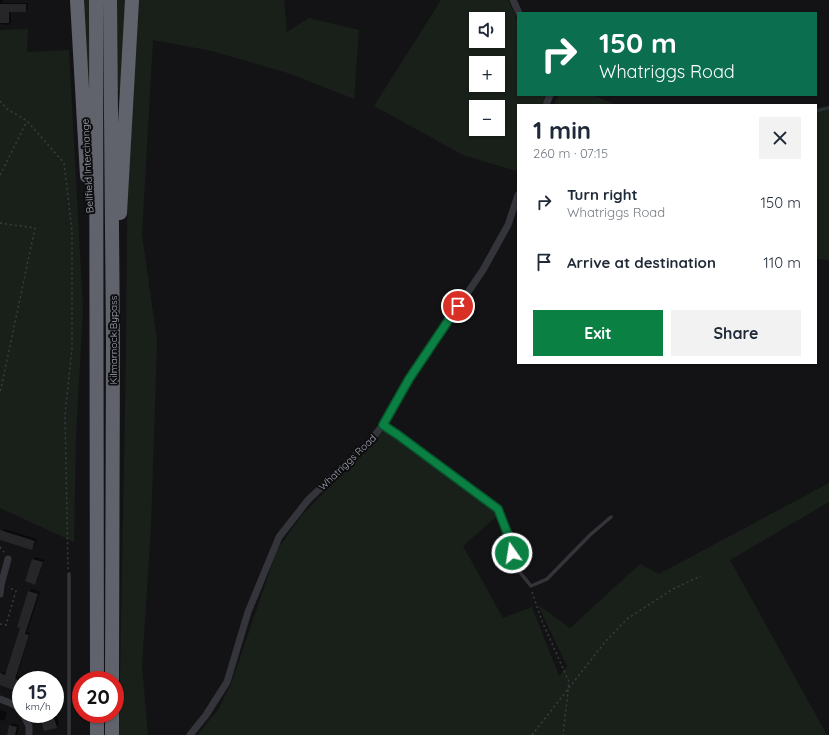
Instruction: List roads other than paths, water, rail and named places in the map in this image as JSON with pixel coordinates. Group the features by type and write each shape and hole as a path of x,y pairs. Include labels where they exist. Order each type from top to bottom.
{"highway":[{"name":"Bellfield Interchange","path":"77,0 95,332"},
{"name":"Kilmarnock Bypass","path":"96,0 96,671"},
{"name":"Kilmarnock Bypass","path":"110,0 113,342 112,671"},
{"path":"113,342 132,0"},
{"path":"97,723 97,735"},
{"path":"112,723 112,735"}],"street":[{"path":"514,0 519,12"},
{"name":"Whatriggs Road","path":"190,735 206,715 227,682 248,612 279,536 308,500 370,441 383,425 409,379 486,264 508,226 517,198"},
{"path":"0,594 1,584 8,559"},
{"path":"0,699 12,704"},
{"path":"27,723 29,726 29,735"}],"lane":[{"path":"383,425 498,509 510,540 514,566 530,586 547,578 590,535 611,517"},
{"path":"69,574 69,735"}],"waterway":[{"path":"817,111 829,108"}]}
